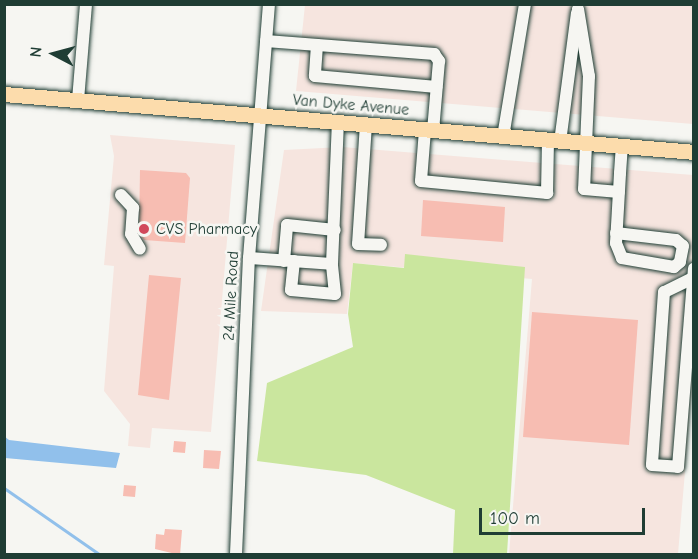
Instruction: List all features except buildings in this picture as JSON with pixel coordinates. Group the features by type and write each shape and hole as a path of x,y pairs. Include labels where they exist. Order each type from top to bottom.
{"main road":[{"name":"Van Dyke Avenue","path":"4,94 693,152"}],"street":[{"path":"78,100 86,4"},
{"name":"24 Mile Road","path":"236,555 249,258 269,4"},
{"path":"503,137 525,4"},
{"path":"266,41 434,54 439,61 437,87 421,181 547,193 578,7"},
{"path":"578,7 589,76 584,144 584,189 619,192"},
{"path":"317,45 315,76 437,87"},
{"path":"566,76 589,76"},
{"path":"335,230 287,225 291,290 335,294 333,264 335,230 339,122"},
{"path":"366,124 358,244 381,246"},
{"path":"616,233 676,240 683,246 680,262 674,267 622,258 616,233 622,147"},
{"path":"121,195 133,208 131,234 140,249"},
{"path":"249,258 333,264"},
{"path":"693,269 693,278 678,467 652,465 664,292 693,278"}],"shaded area":[{"path":"305,5 693,5 693,124 296,91"},
{"path":"110,135 235,145 211,432 152,428 150,448 128,446 130,424 104,391 114,266 104,265 114,156"},
{"path":"342,147 693,175 694,366 678,554 509,554 532,279 353,263 347,314 261,311 284,150"}],"green space":[{"path":"405,254 525,267 507,554 453,554 455,510 366,475 257,461 267,383 353,347 348,314 353,263 404,268"}],"water":[{"path":"4,436 9,440 120,453 116,468 5,458"}],"waterway":[{"path":"4,488 99,554"}],"place":[{"name":"CVS Pharmacy","path":"144,229"}]}
